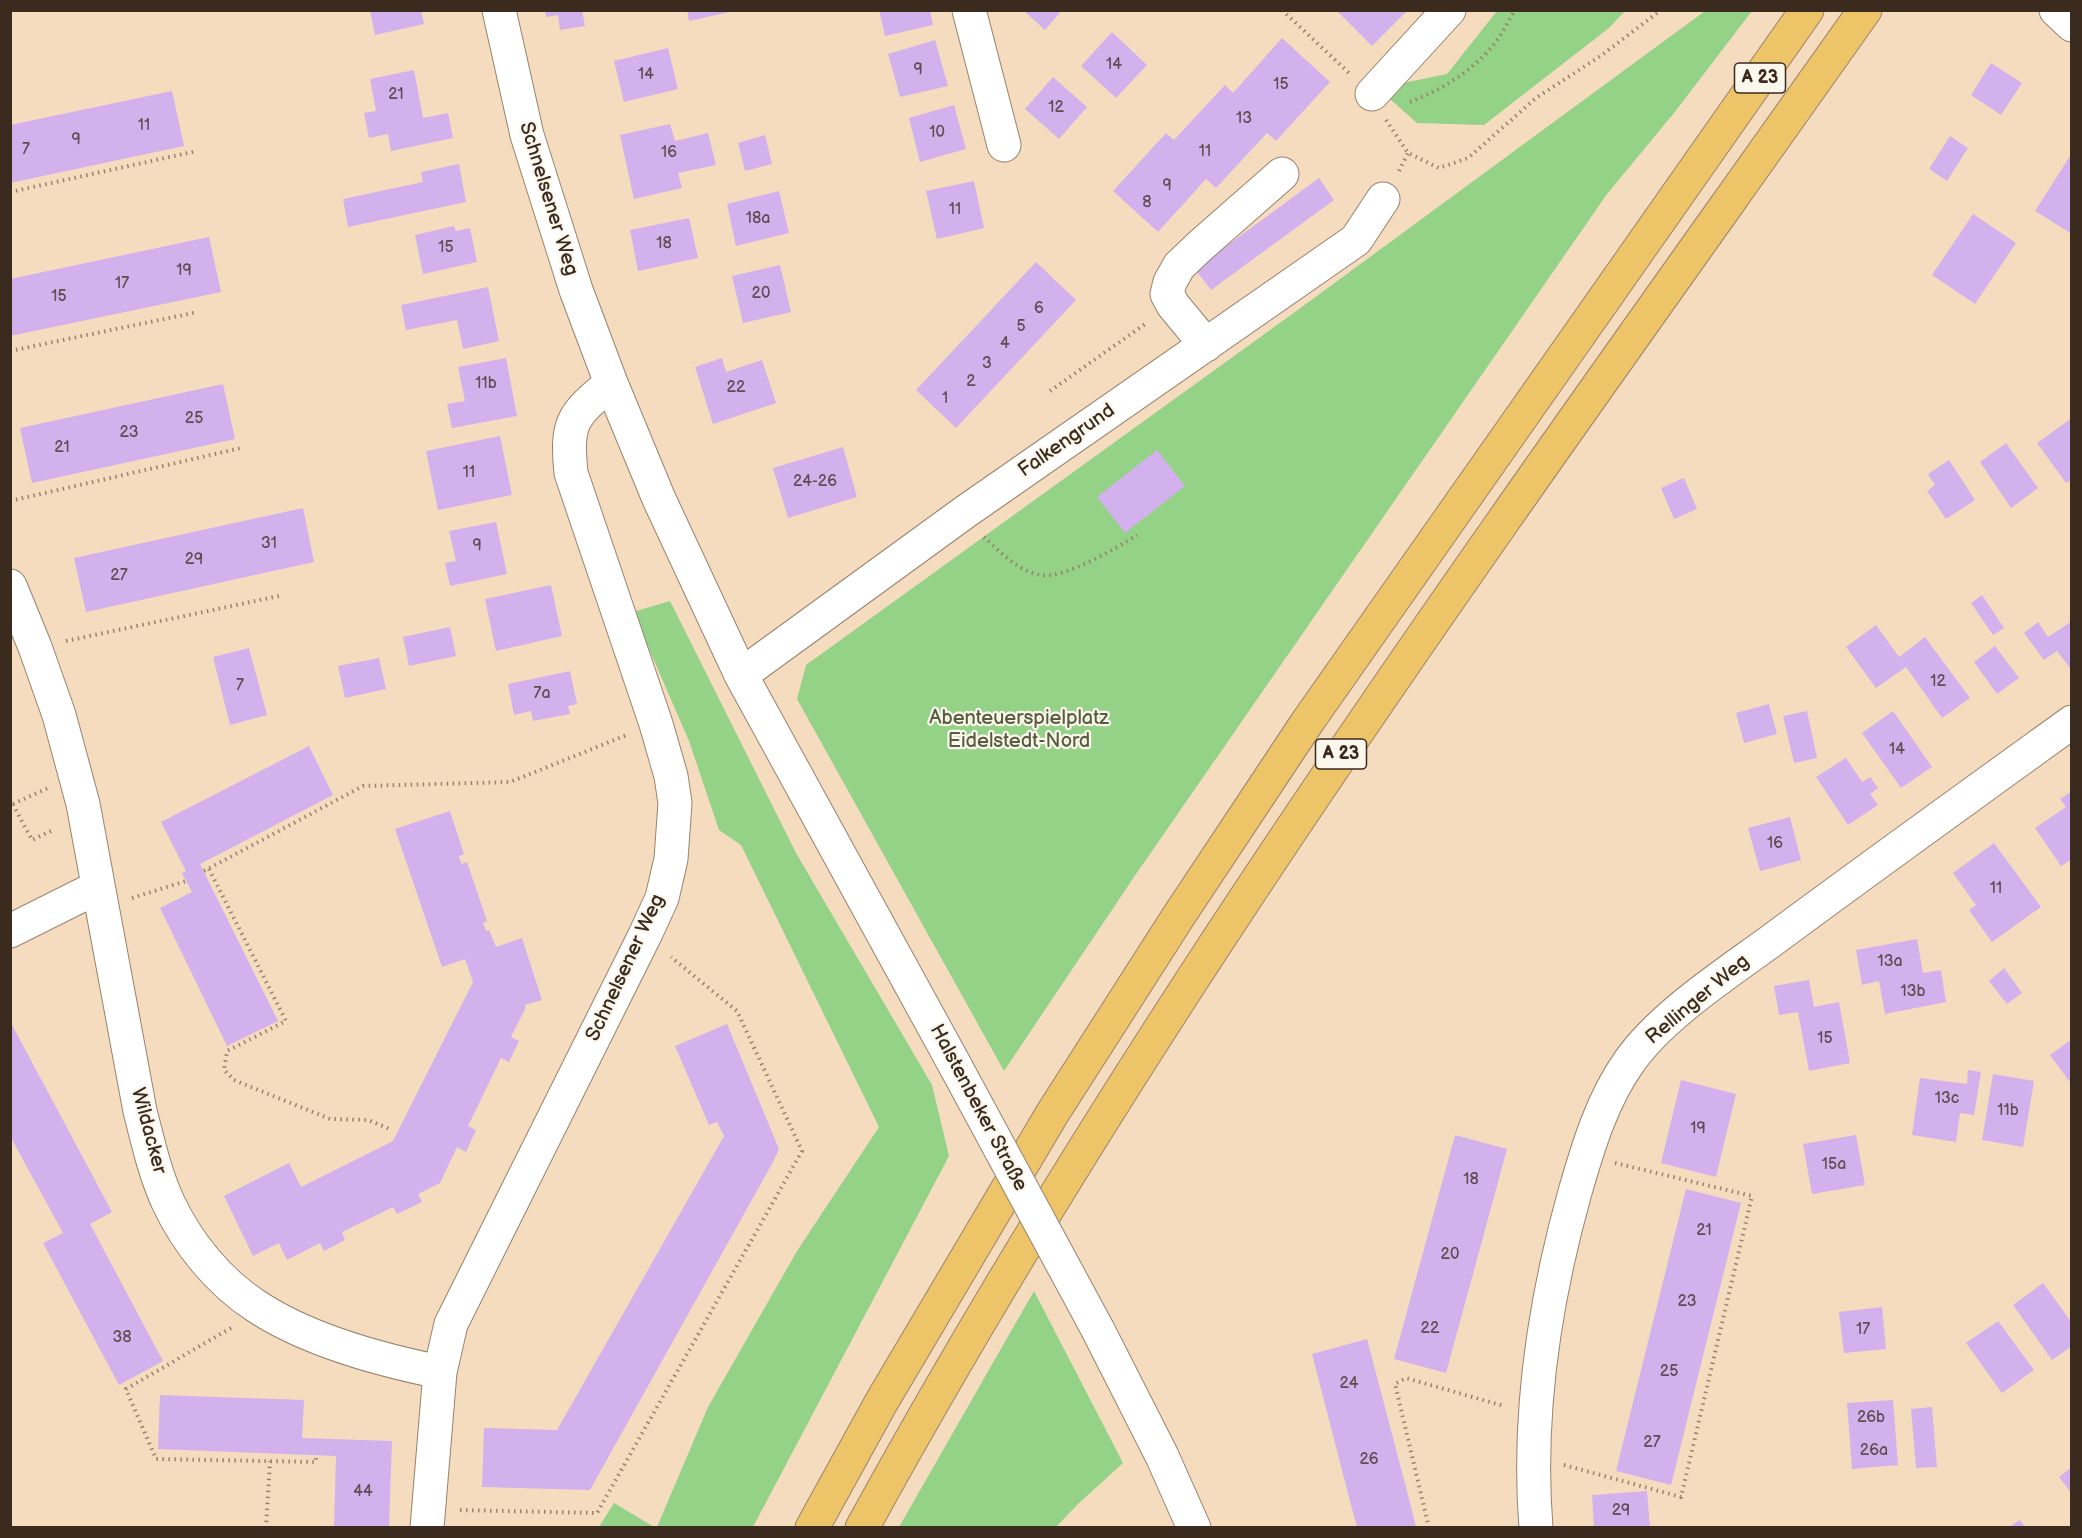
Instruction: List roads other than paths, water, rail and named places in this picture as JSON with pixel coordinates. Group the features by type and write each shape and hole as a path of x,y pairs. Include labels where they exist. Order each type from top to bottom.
{"highway":[{"name":"A 23","path":"812,1527 882,1401 1052,1114 1178,916 1308,721 1807,10"},
{"name":"A 23","path":"862,1527 916,1430 1088,1144 1215,943 1346,747 1865,10"}],"street":[{"name":"Schnelsener Weg","path":"499,10 527,135 576,290 659,499 746,684"},
{"path":"969,10 1004,145"},
{"path":"1375,101 1449,10"},
{"path":"2056,10 2072,25"},
{"path":"1206,345 1173,305 1167,294 1170,282 1179,266 1282,174"},
{"name":"Falkengrund","path":"746,684 965,512 1356,240 1383,199"},
{"name":"Schnelsener Weg","path":"440,1372 451,1324 645,935 662,898 670,859 675,803 671,776 656,724 572,473 569,444 573,422 585,405 611,383"},
{"name":"Wildacker","path":"10,585 35,647 58,716 83,804 140,1111 150,1149 169,1203 192,1243 221,1278 256,1306 298,1329 380,1359 440,1372"},
{"name":"Halstenbeker Straße","path":"746,684 1098,1330 1162,1456 1194,1527"},
{"name":"Rellinger Weg","path":"1536,1527 1534,1500 1536,1415 1543,1349 1558,1251 1585,1156 1603,1108 1628,1062 1651,1036 1694,998 1824,901 2072,723"},
{"path":"10,931 98,887"},
{"path":"428,1518 440,1372"}],"park label":[{"name":"Abenteuerspielplatz Eidelstedt-Nord","path":"1019,730"}]}
